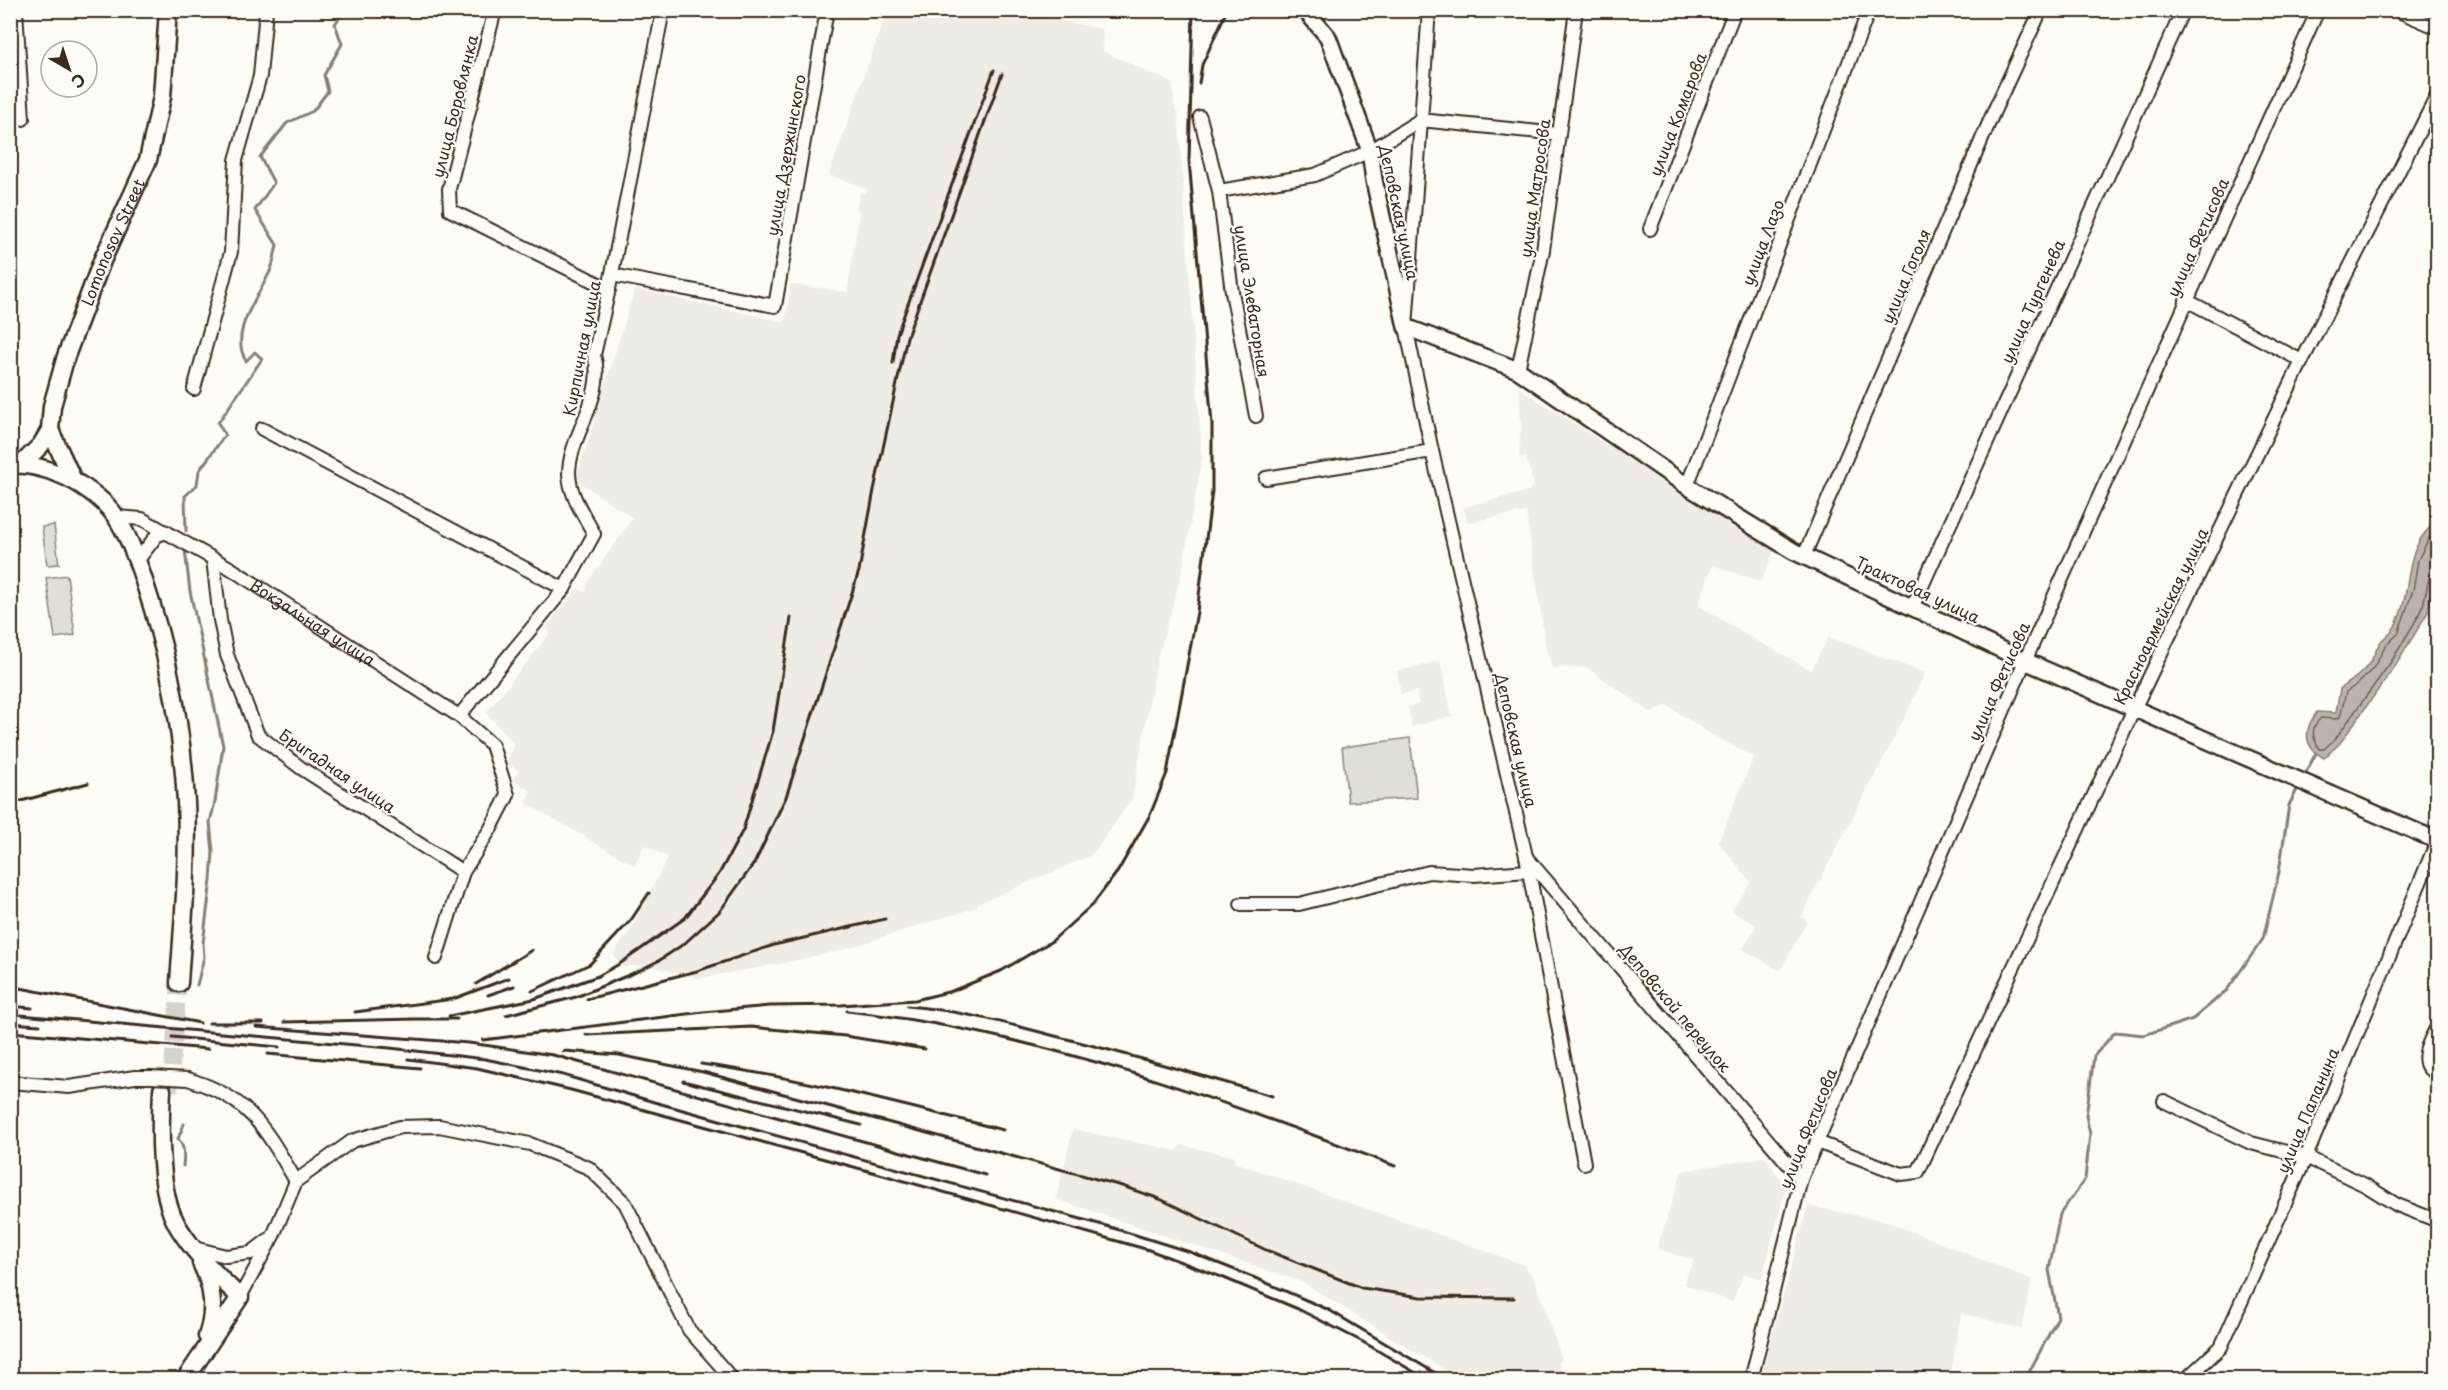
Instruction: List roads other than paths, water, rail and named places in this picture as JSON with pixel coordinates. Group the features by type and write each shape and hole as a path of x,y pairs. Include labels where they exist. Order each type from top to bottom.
{"main road":[{"name":"Lomonosov Street","path":"50,430 52,406 66,356 102,261 148,160 162,97 168,10"},
{"path":"73,480 17,464 50,430 73,480 116,517 137,561 154,611 167,663 179,735 186,801 184,901 175,983"},
{"path":"161,1086 161,1135 165,1194 175,1222 194,1248 240,1297 202,1351 185,1380"},
{"path":"194,1248 209,1279 213,1301 213,1321 202,1351"}],"street":[{"path":"16,10 23,119"},
{"path":"194,388 231,252 236,160 260,76 266,10"},
{"name":"улица Боровлянка","path":"495,10 449,189 450,210 609,289"},
{"name":"Кирпичная улица","path":"459,716 564,589 594,534 574,497 569,474 571,459 591,399 596,363 594,355 612,275 663,10"},
{"name":"улица Дзержинского","path":"612,275 775,306 828,10"},
{"name":"Деповская улица","path":"1305,10 1328,37 1370,151 1374,180 1432,451 1526,856 1584,1163"},
{"name":"Деповская улица","path":"1406,327 1429,10"},
{"name":"улица Матросова","path":"1518,370 1543,250 1576,10"},
{"name":"улица Комарова","path":"1650,229 1735,10"},
{"name":"улица Лазо","path":"1686,486 1869,10"},
{"name":"улица Гоголя","path":"1804,556 1994,111 2041,10"},
{"name":"улица Тургенева","path":"1913,606 2183,10"},
{"name":"улица Фетисова","path":"1751,1380 1801,1179 2025,661 2318,10"},
{"path":"2396,10 2438,28"},
{"name":"Красноармейская улица","path":"1817,1142 1901,1174 1918,1172 2134,709 2302,361 2438,94"},
{"name":"улица Элеваторная","path":"1200,117 1219,191 1232,292 1256,416"},
{"path":"1219,191 1315,175 1370,151 1420,120 1559,134"},
{"path":"2186,300 2302,361"},
{"name":"Трактовая улица","path":"1406,327 1518,370 1686,486 1804,556 2025,661 2437,840"},
{"path":"262,429 564,589"},
{"path":"1266,478 1432,451"},
{"name":"Вокзальная улица","path":"116,517 142,519 213,559 459,716 492,745 508,795 491,828 463,872 436,958"},
{"path":"137,561 157,535 167,532"},
{"name":"Бригадная улица","path":"213,559 220,620 227,655 258,735 301,768 463,872"},
{"name":"улица Папанина","path":"2186,1380 2221,1347 2306,1157 2437,840"},
{"name":"Деповской переулок","path":"1526,856 1801,1179"},
{"path":"1241,904 1299,903 1429,872 1474,875 1528,871"},
{"path":"2438,1025 2424,1054 2426,1065 2438,1074"},
{"path":"10,1082 69,1087 135,1077 161,1086 188,1079 218,1090 242,1104 269,1136 297,1181"},
{"path":"2164,1101 2251,1143 2306,1157 2365,1185 2397,1205 2438,1221"},
{"path":"240,1297 273,1236 297,1181 352,1141 400,1127 439,1126 530,1144 589,1168 625,1203 689,1330 733,1380"},
{"path":"194,1248 226,1256 251,1253 273,1236"}],"water":[{"path":"2437,522 2437,570 2428,612 2396,665 2340,743 2324,758 2312,748 2307,737 2313,718 2317,712 2336,713 2340,689 2364,669 2371,661 2380,642 2391,632 2399,618 2417,545 2425,533"}],"waterway":[{"path":"186,531 185,496 197,485 199,471 225,435 218,423 262,359 255,352 246,361 241,350 243,326 271,269 277,245 255,210 274,183 260,157 287,123 313,111 328,91 324,75 342,44 335,24 345,10"},
{"path":"185,550 190,591 223,746 210,822 213,852 211,880 203,943 204,957 197,985"},
{"path":"2304,776 2316,753"},
{"path":"2025,1380 2058,1317 2049,1270 2060,1214 2085,1179 2090,1134 2086,1116 2094,1056 2115,1032 2144,1035 2193,1019 2227,990 2263,939 2279,872 2289,805 2300,784"},
{"path":"183,1166 183,1148 178,1139 184,1124"}],"tunnel":[{"path":"170,1091 179,983"}],"railway":[{"path":"483,1040 703,1012 770,1006 841,1005 915,1000 952,991 1001,971 1052,941 1093,904 1118,871 1150,815 1167,773 1197,612 1212,491 1212,424 1189,160 1193,10"},
{"path":"1199,83 1202,65 1227,10"},
{"path":"893,363 897,334 994,70"},
{"path":"506,1015 576,997 660,960 685,943 720,911 755,862 786,797 859,571 907,337 1002,74"},
{"path":"449,1016 534,999 598,976 621,963 685,918 719,874 743,830 773,731 791,618"},
{"path":"10,804 88,783"},
{"path":"532,991 590,964 631,920 649,893"},
{"path":"587,999 697,971 774,945 885,919"},
{"path":"476,984 532,950"},
{"path":"355,1012 453,999 509,978"},
{"path":"10,986 200,1023"},
{"path":"488,995 514,986"},
{"path":"10,1006 32,1008"},
{"path":"907,1006 1000,1022 1137,1057 1272,1096"},
{"path":"847,1011 987,1034 1056,1051 1126,1071 1262,1116 1395,1166"},
{"path":"21,1015 390,1048 485,1059 563,1075 1110,1227 1190,1252 1329,1310 1447,1380"},
{"path":"409,1019 457,1019"},
{"path":"284,1022 416,1019"},
{"path":"10,1023 40,1025"},
{"path":"209,1023 263,1023"},
{"path":"256,1027 469,1043 553,1055 985,1175"},
{"path":"586,1035 751,1027 845,1036 925,1049"},
{"path":"10,1032 208,1049"},
{"path":"172,1037 279,1047"},
{"path":"563,1051 620,1055"},
{"path":"268,1054 420,1068"},
{"path":"614,1054 703,1072 1122,1186 1160,1199 1266,1250 1362,1288 1421,1297 1514,1298"},
{"path":"408,1059 477,1068 571,1090 1149,1250 1298,1309 1363,1342 1428,1380"},
{"path":"701,1064 815,1084 1003,1130"},
{"path":"683,1081 861,1125"}]}
